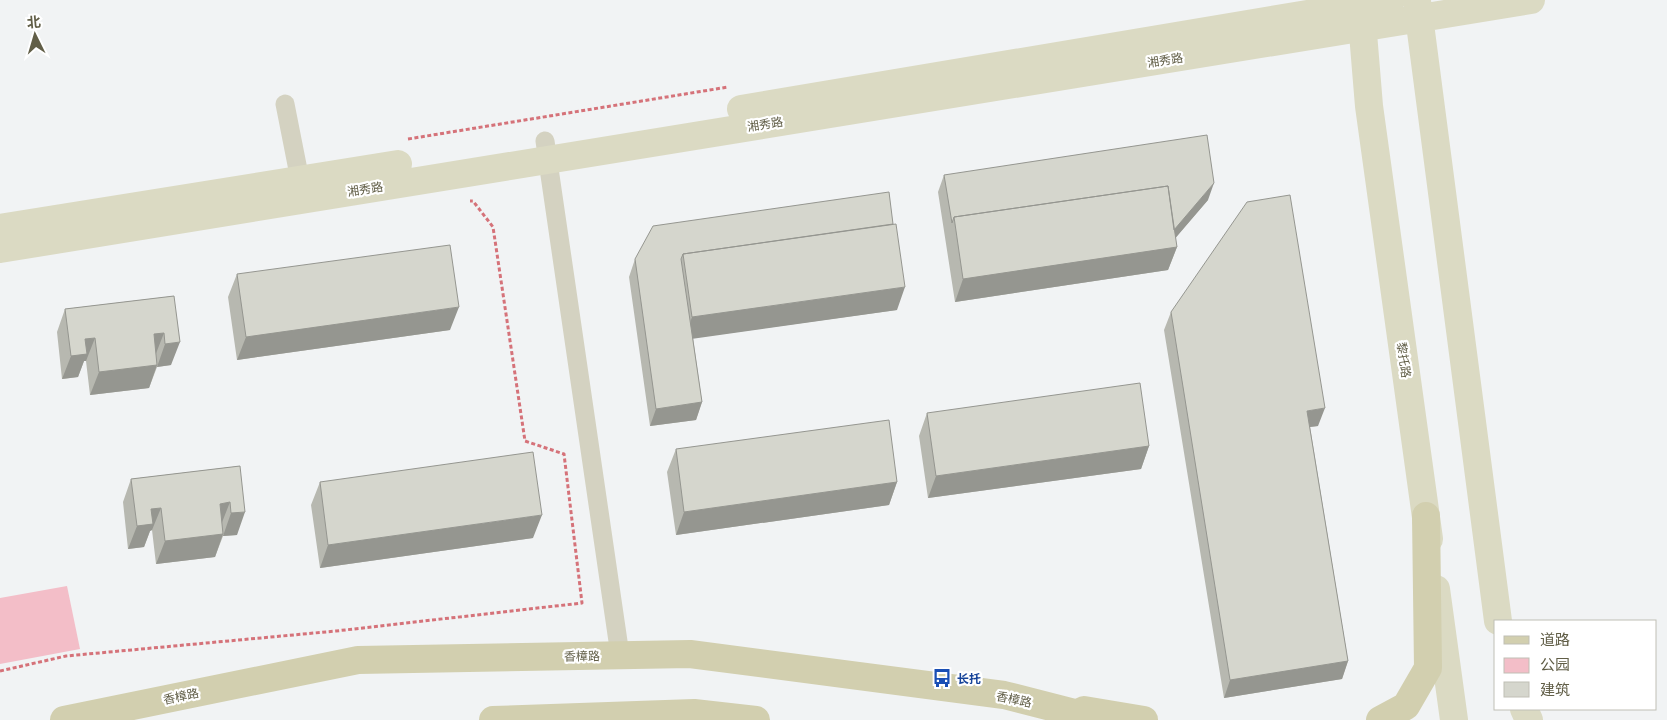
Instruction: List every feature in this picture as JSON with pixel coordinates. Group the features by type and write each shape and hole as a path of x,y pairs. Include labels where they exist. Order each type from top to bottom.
{"main road":[{"path":"1380,720 1406,706 1428,668 1426,516"},
{"name":"香樟路","path":"64,720 358,660 690,654 1004,696 1102,720"},
{"path":"1004,696 1144,720"},
{"path":"493,720 694,713 756,720"}],"street":[{"name":"湘秀路","path":"1361,11 1390,0"},
{"name":"湘秀路","path":"0,249 547,150 1361,11 1418,9 1530,0"},
{"path":"1418,9 1498,620"},
{"name":"黎托路","path":"1361,11 1371,116 1454,720"},
{"path":"285,104 300,180"},
{"name":"湘秀路","path":"0,228 300,180 547,150"},
{"path":"547,150 620,655"}],"path":[{"path":"404,140 737,85"},
{"path":"0,671 66,656 336,632 582,603 564,454 524,441 494,227 472,201 463,203"}],"green space":[{"path":"67,586 80,649 0,664 0,598"}],"building":[{"path":"1207,135 1214,183 1174,230 1168,186 954,217 952,223 944,175"},
{"path":"1168,186 1177,247 963,279 954,217"},
{"path":"889,192 893,224 683,254 681,259 702,402 656,409 635,259 653,226"},
{"path":"1290,195 1325,408 1307,411 1348,661 1230,680 1171,312 1247,202"},
{"path":"896,224 905,287 692,317 683,254"},
{"path":"450,245 459,307 246,337 237,274"},
{"path":"174,296 180,342 165,344 164,333 154,334 157,365 99,372 95,338 85,339 87,354 71,356 65,309"},
{"path":"1140,383 1149,446 936,476 927,413"},
{"path":"889,420 897,482 684,512 676,449"},
{"path":"533,452 542,515 328,545 320,482"},
{"path":"240,466 245,512 231,513 230,502 220,504 223,534 165,541 161,508 151,509 153,524 137,526 131,479"}],"place":[{"name":"长托","path":"942,678"}]}
